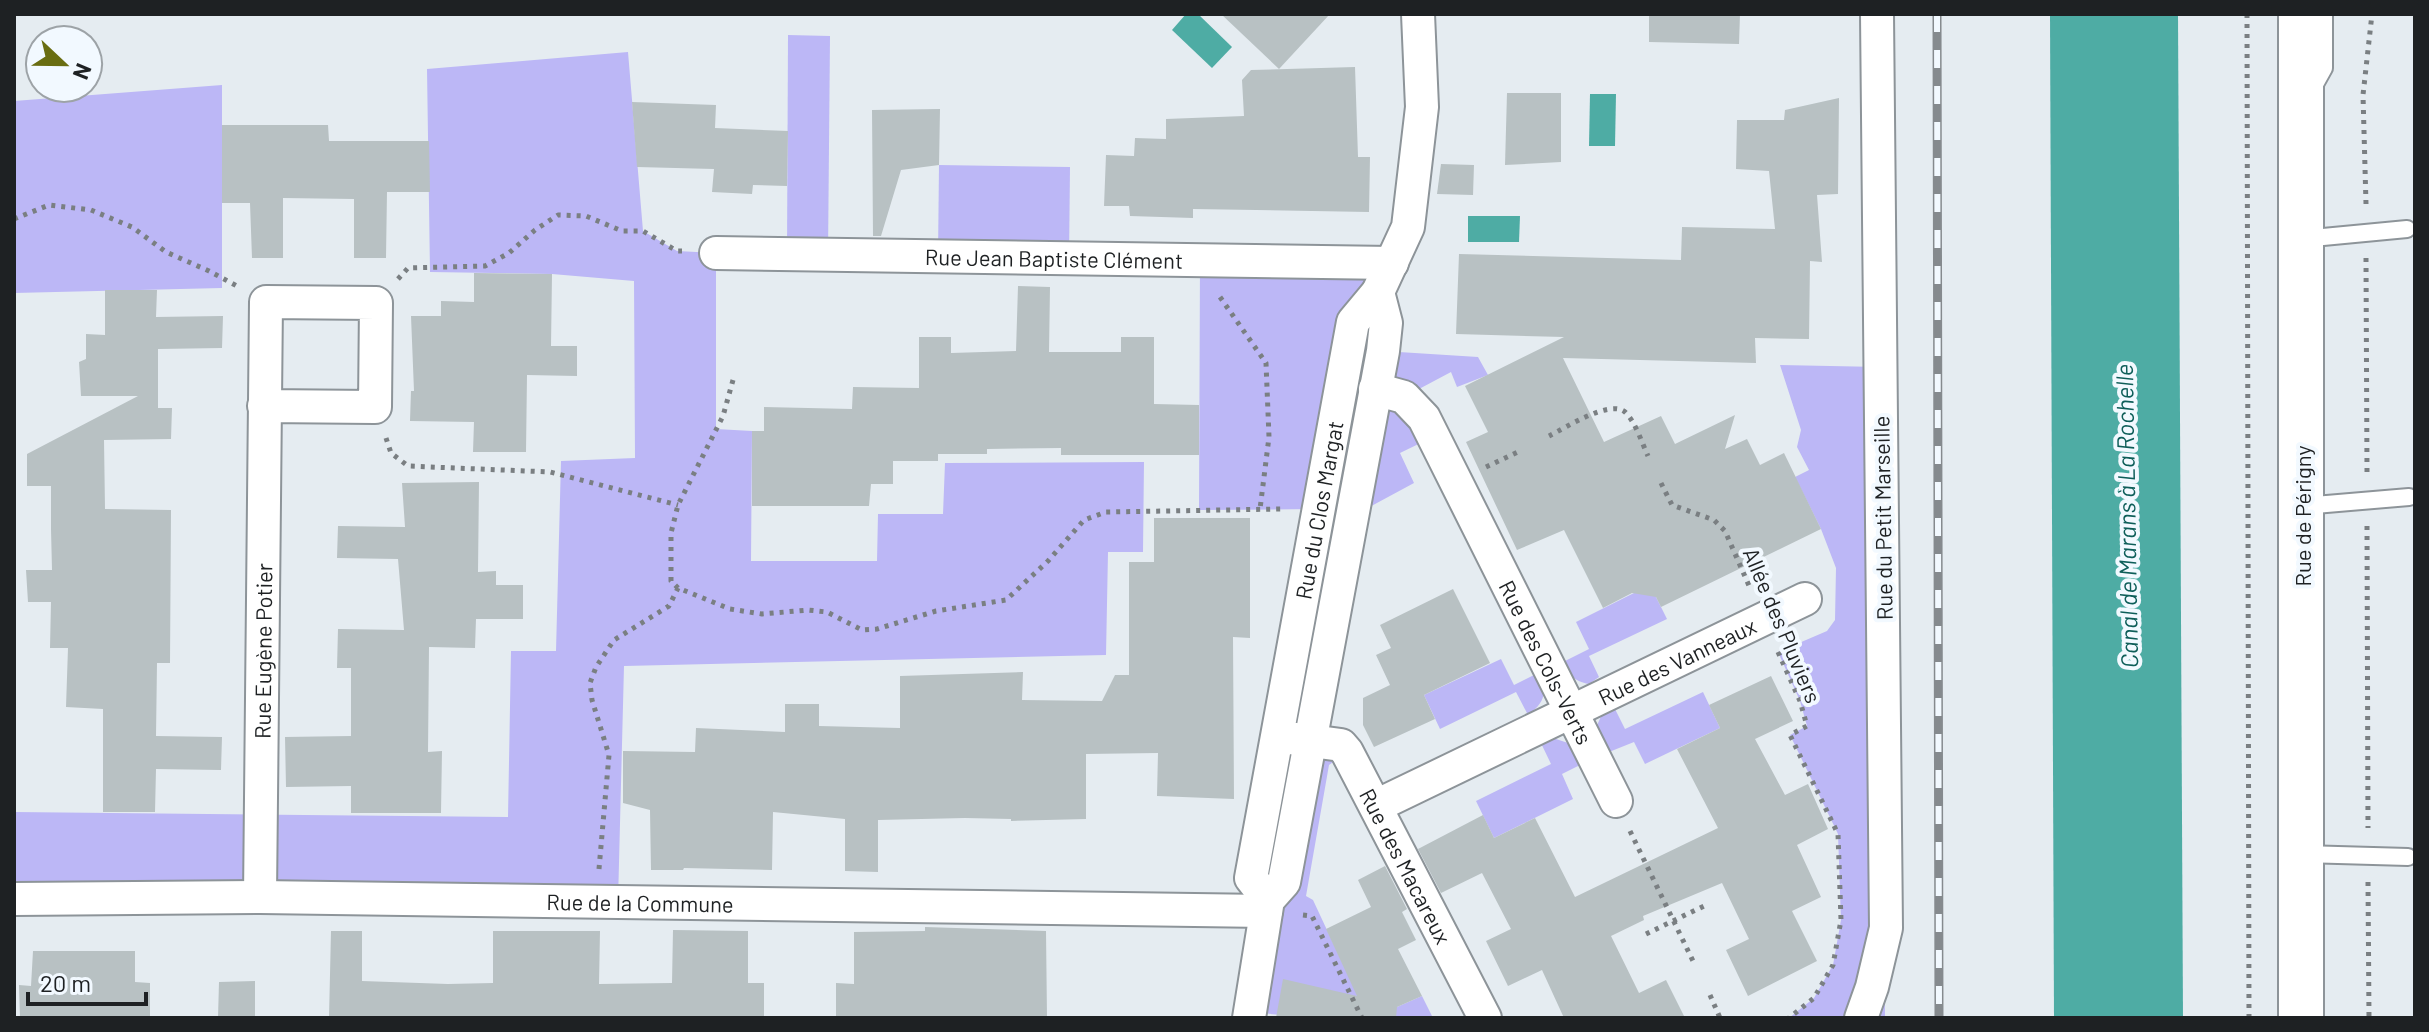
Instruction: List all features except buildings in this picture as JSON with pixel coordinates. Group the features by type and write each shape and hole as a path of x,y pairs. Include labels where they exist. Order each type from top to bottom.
{"street":[{"name":"Rue du Clos Margat","path":"1267,905 1251,878 1353,322 1378,292 1408,227 1422,107 1418,14"},
{"name":"Rue du Petit Marseille","path":"1861,1018 1886,928 1877,14"},
{"name":"Rue de Périgny","path":"2301,14 2301,1018"},
{"name":"Rue Jean Baptiste Clément","path":"716,253 1392,263"},
{"name":"Rue du Clos Margat","path":"1249,1018 1267,905 1284,882 1375,389 1386,323 1378,292"},
{"path":"264,406 375,407 376,303 266,302"},
{"name":"Rue Eugène Potier","path":"260,897 266,302"},
{"name":"Rue des Cols-Verts","path":"1375,389 1404,397 1424,418 1616,801"},
{"name":"Rue des Vanneaux","path":"1376,806 1805,599"},
{"path":"1275,737 1309,740"},
{"name":"Rue des Macareux","path":"1309,740 1341,745 1347,752 1485,1018"},
{"name":"Rue de la Commune","path":"14,899 260,897 1267,905"}],"lane":[{"path":"2302,109 2324,68 2324,14"},
{"path":"2302,239 2407,229"},
{"path":"2302,506 2409,497"},
{"path":"2302,854 2408,857"}],"path":[{"path":"2247,14 2249,1018"},
{"path":"14,219 49,205 91,210 132,227 166,252 266,302"},
{"path":"376,303 408,268 485,266 509,253 558,215 586,216 622,231 643,231 677,251 716,253"},
{"path":"1209,260 1210,283 1266,363 1269,437 1260,509"},
{"path":"733,380 723,416 678,505 671,533 671,581 678,588 730,609 762,614 808,610 827,612 862,630 877,629 936,611 1006,600 1048,561 1084,520 1106,512 1317,509"},
{"path":"375,407 391,453 408,466 550,472 678,505"},
{"path":"1549,436 1606,408 1617,408 1625,412 1648,456"},
{"name":"Allée des Pluviers","path":"1661,483 1672,505 1714,520 1725,531 1800,701 1807,726 1790,735 1838,834 1841,920 1833,965 1814,998 1789,1018"},
{"path":"596,902 609,755 592,700 590,683 596,667 614,640 669,606 678,588"},
{"path":"1616,801 1693,961"},
{"path":"1267,905 1312,916 1362,1018"},
{"path":"1646,934 1704,906"},
{"path":"1710,995 1720,1018"}],"shaded area":[{"path":"788,35 830,36 828,255 787,254"},
{"path":"628,52 643,231 677,251 716,253 716,429 752,431 751,561 877,561 878,514 943,514 945,463 1144,462 1143,552 1108,552 1106,655 624,666 618,902 14,899 14,812 508,817 511,651 556,651 561,461 635,458 634,281 552,274 430,272 427,69"},
{"path":"222,85 222,288 14,293 14,101 24,100 24,104 104,104 104,94"},
{"path":"939,165 1070,167 1069,259 938,257"},
{"path":"1200,260 1392,263 1383,351 1478,357 1488,375 1457,387 1451,372 1404,397 1435,436 1400,453 1414,483 1351,517 1309,740 1347,752 1329,765 1306,896 1313,900 1368,1018 1314,1018 1250,1012 1251,878 1316,509 1199,510"},
{"path":"1780,365 1880,367 1885,1018 1789,1018 1814,998 1833,965 1841,920 1838,834 1790,735 1807,726 1800,701 1778,652 1827,631 1835,620 1836,568 1795,477 1809,470 1797,447 1801,430"},
{"path":"1650,585 1667,619 1589,656 1599,677 1589,684 1573,677 1563,662 1589,649 1576,622"},
{"path":"1501,659 1514,685 1538,673 1544,691 1538,706 1528,715 1516,692 1440,729 1424,695"},
{"path":"1703,692 1720,728 1645,764 1634,742 1604,754 1594,732 1603,712 1613,705 1625,729"},
{"path":"1553,738 1571,744 1582,764 1562,774 1573,799 1494,838 1476,801 1551,764 1539,739"},
{"path":"1422,996 1433,1018 1372,1018"}],"water":[{"path":"1186,14 1198,14 1232,47 1212,68 1172,30"},
{"name":"Canal de Marans à La Rochelle","path":"2050,14 2178,14 2183,1018 2054,1018"},
{"path":"1590,94 1616,94 1615,146 1589,146"},
{"path":"1468,216 1520,216 1519,242 1468,242"}],"railway":[{"path":"1937,14 1939,1018"}]}
